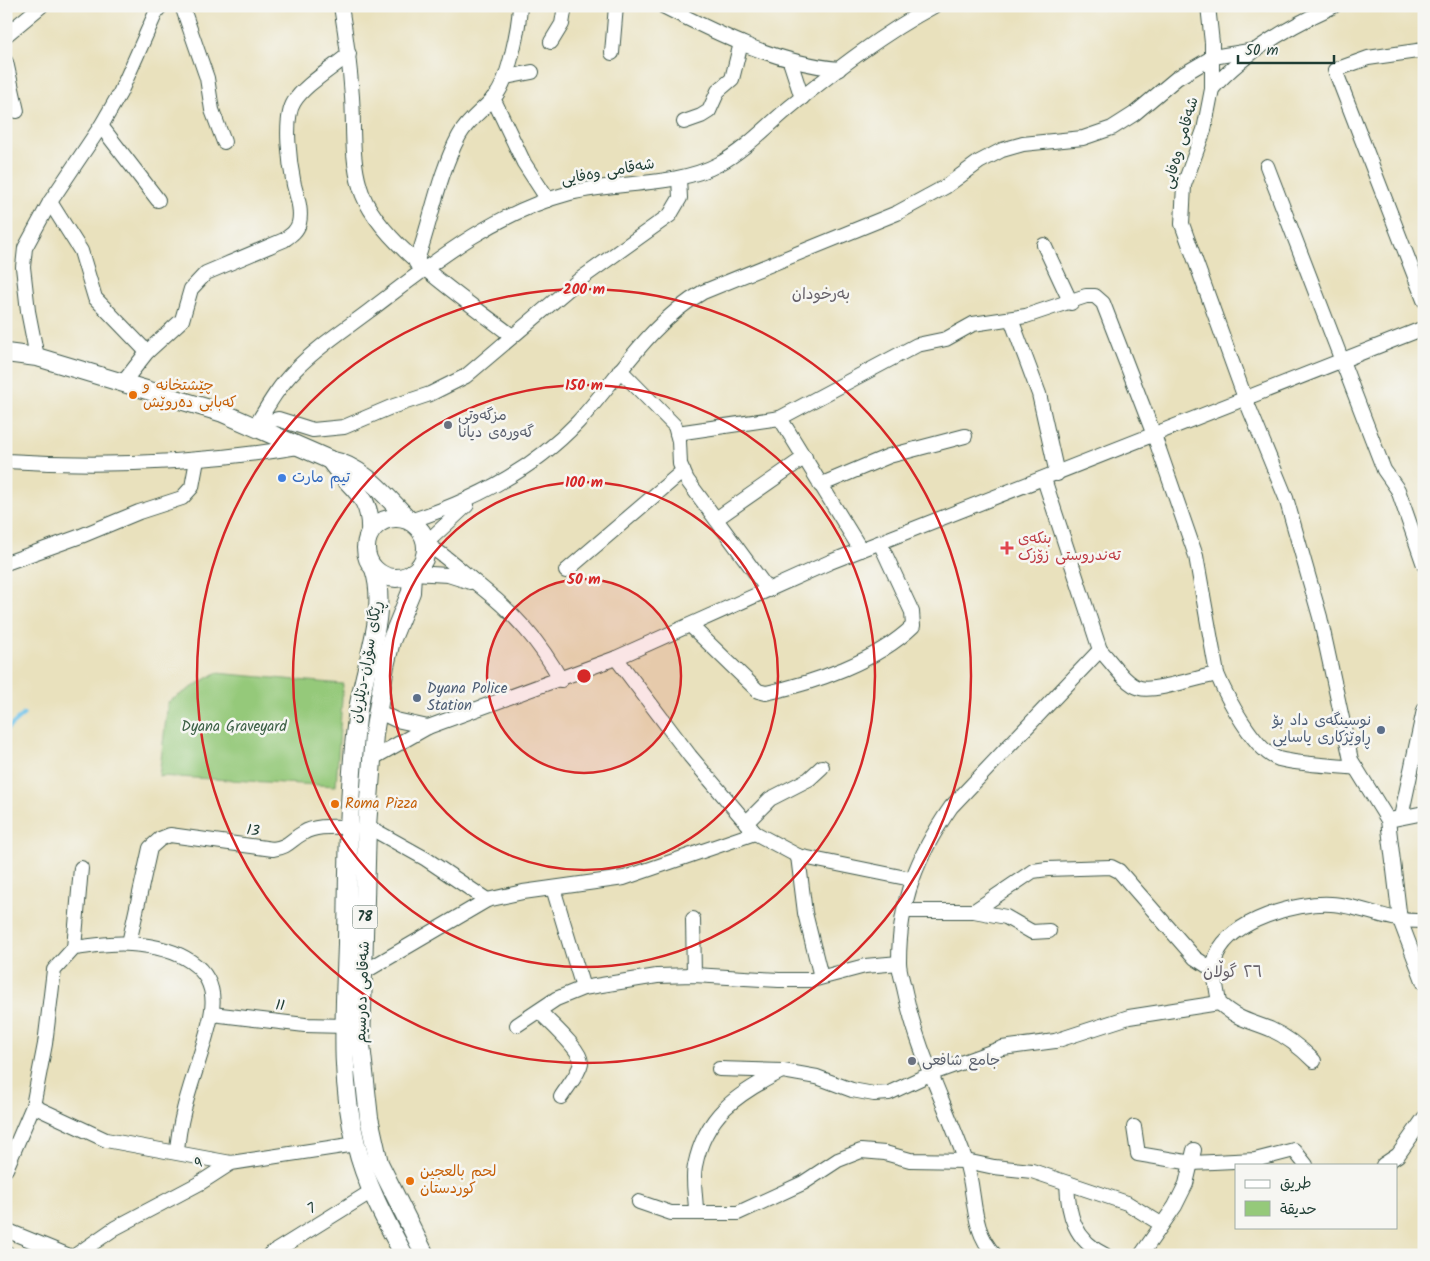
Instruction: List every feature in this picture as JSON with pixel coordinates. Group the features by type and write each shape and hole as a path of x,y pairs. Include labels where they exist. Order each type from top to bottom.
{"main road":[{"path":"6,353 37,357 206,408 355,469 373,484 409,521 419,528 426,544 423,560 413,573 393,578 374,569 366,556 365,548 374,526 387,519 394,518 409,521"},
{"path":"330,460 364,498 370,514 370,532"},
{"name":"ڕێگای سۆران-دێلزیان","path":"374,569 378,586 379,612 359,701 349,827 345,1026 348,1103 356,1144 372,1191 404,1255"},
{"name":"شەقامی دەرسیم","path":"413,573 411,592 391,641 377,711 367,826 361,1045 369,1118 380,1163 425,1255"},
{"path":"396,1239 413,1231"}],"street":[{"path":"6,35 41,6"},
{"path":"37,357 24,276 25,248 50,202 101,126 161,6"},
{"path":"182,6 207,78 212,110 224,142"},
{"path":"341,6 349,54 355,161 360,189 393,240 421,266 512,336"},
{"path":"421,266 439,187 459,136 470,121 493,98 506,77 519,25 520,6"},
{"path":"551,42 562,24 565,6"},
{"path":"612,53 616,6"},
{"path":"663,6 741,43 790,61 839,69"},
{"name":"شەقامی وەفایی","path":"258,428 274,395 296,368 421,266 482,230 525,208 592,188 680,178 700,172 730,158 869,45 934,6"},
{"name":"شەقامی وەفایی","path":"1208,6 1213,57 1212,89 1204,130 1184,185 1182,224 1246,398 1286,498 1320,617 1350,760 1394,818"},
{"path":"1212,89 1232,68 1255,50 1334,6"},
{"path":"684,122 701,116 708,111 718,91 732,80 741,43"},
{"path":"561,680 548,656 522,623 446,556 426,544 480,495 538,457 564,435 588,411 665,318 703,292 897,213 945,187 986,158 1002,150 1023,144 1083,138 1112,128 1134,114 1177,78 1213,57 1255,50"},
{"path":"1424,50 1368,58 1335,70 1424,300"},
{"path":"122,384 147,352 182,320 191,289 206,273 284,240 294,233 299,223 300,209 290,152 289,113 294,102 302,92 349,54"},
{"path":"790,61 802,98"},
{"path":"6,62 17,111"},
{"path":"506,77 532,72"},
{"path":"493,98 524,163 548,200"},
{"path":"101,126 158,200"},
{"path":"1267,166 1384,470 1398,490 1424,565"},
{"path":"258,428 278,420 313,430 344,427 448,386 477,367 579,280 670,215 680,198 680,178"},
{"path":"50,202 81,251 94,298 147,352"},
{"path":"1044,245 1071,302"},
{"path":"677,433 780,418 906,349 946,339 974,324 1011,319 1091,295 1096,296 1102,303 1154,435 1196,556 1217,674 1234,709 1263,748 1278,758 1356,768"},
{"path":"1011,319 1039,394 1049,431 1057,474"},
{"path":"373,758 428,727 561,680 616,658 861,550 1424,328"},
{"path":"620,370 670,420 677,433 678,457 683,472 768,590"},
{"path":"780,418 861,550"},
{"path":"820,484 888,456 965,436"},
{"path":"6,461 127,464 197,460 298,447"},
{"path":"716,519 805,457"},
{"path":"6,563 81,536 139,512 182,498 192,487 197,460"},
{"path":"566,571 683,472"},
{"path":"1044,479 1100,650 1128,681 1140,688 1156,687 1217,674"},
{"path":"409,521 452,507 480,495"},
{"path":"691,626 758,691 766,693 849,667 902,637 913,626 912,612 880,543"},
{"path":"413,573 448,575 480,586"},
{"path":"995,1255 987,1247 977,1225 966,1161 930,1074 910,1016 899,963 904,911 911,880 932,835 951,807 1100,650"},
{"path":"616,658 690,756 751,828 798,856 911,880"},
{"path":"1424,710 1394,818 1400,920 1424,983"},
{"path":"377,711 406,724 428,727"},
{"path":"364,972 487,900 624,878 751,828 770,799 804,782 822,767"},
{"path":"1394,818 1424,812"},
{"path":"367,826 426,859 487,900"},
{"name":"13","path":"129,943 150,848 160,839 170,835 273,849 284,848 304,832 322,827 349,827"},
{"path":"798,856 805,913 821,977"},
{"path":"974,911 1034,871 1111,867 1119,870 1195,958 1215,971"},
{"path":"6,1169 33,1106 45,1044 54,970 74,948 81,868"},
{"path":"553,888 583,988"},
{"path":"1314,1061 1297,1045 1271,1030 1235,1017 1219,1003 1215,971 1217,954 1230,936 1244,926 1273,914 1312,904 1333,904 1400,920 1424,921"},
{"path":"904,911 974,911 1006,917 1032,932 1049,931"},
{"path":"693,919 694,975"},
{"path":"74,948 129,943 162,948 190,961 202,969 212,988 212,1014 179,1124 177,1152"},
{"path":"517,1025 556,1000 583,988 657,976 694,975 812,980 865,966 899,963"},
{"path":"719,1069 783,1071 817,1077 852,1090 874,1094 889,1093 930,1074 1002,1048 1055,1041 1129,1017 1219,1003"},
{"path":"539,1011 577,1050 581,1059 580,1067 562,1097"},
{"name":"11","path":"212,1014 305,1025 345,1026"},
{"path":"696,1212 694,1167 707,1130 727,1104 756,1084 783,1071"},
{"path":"33,1106 106,1140 231,1163"},
{"path":"1384,1164 1398,1155 1424,1118"},
{"path":"1134,1127 1138,1154 1255,1160 1294,1150 1305,1164"},
{"name":"9","path":"76,1255 115,1228 200,1183 231,1163 356,1144"},
{"path":"639,1202 671,1213 738,1213 803,1183 838,1160 861,1151 885,1153 910,1160 966,1161 994,1167 1032,1171 1127,1203 1161,1224"},
{"path":"1141,1255 1174,1206 1186,1184 1193,1156"},
{"path":"1067,1183 1071,1221 1079,1234 1105,1255"},
{"name":"7","path":"269,1255 372,1191"},
{"path":"6,1230 67,1255"}],"green space":[{"name":"Dyana Graveyard","path":"216,673 343,684 336,786 159,776 168,702"}],"waterway":[{"path":"6,730 24,714"}],"place":[{"name":"چێشتخانە و کەبابی دەروێش","path":"133,395"},
{"name":"مزگەوتی گەورەی دیانا","path":"448,425"},
{"name":"تیم مارت","path":"282,478"},
{"name":"بنکەی تەندروستی زۆزک","path":"1007,548"},
{"name":"Dyana Police Station","path":"417,698"},
{"name":"نوسینگەی داد بۆ ڕاوێژكاری یاسایی","path":"1381,730"},
{"name":"Roma Pizza","path":"335,804"},
{"name":"جامع شافعی","path":"912,1061"},
{"name":"لحم بالعجین کوردستان","path":"410,1181"}],"district":[{"name":"بەرخودان","path":"821,294"},
{"name":"٢٦ گوڵان","path":"1233,972"}]}
